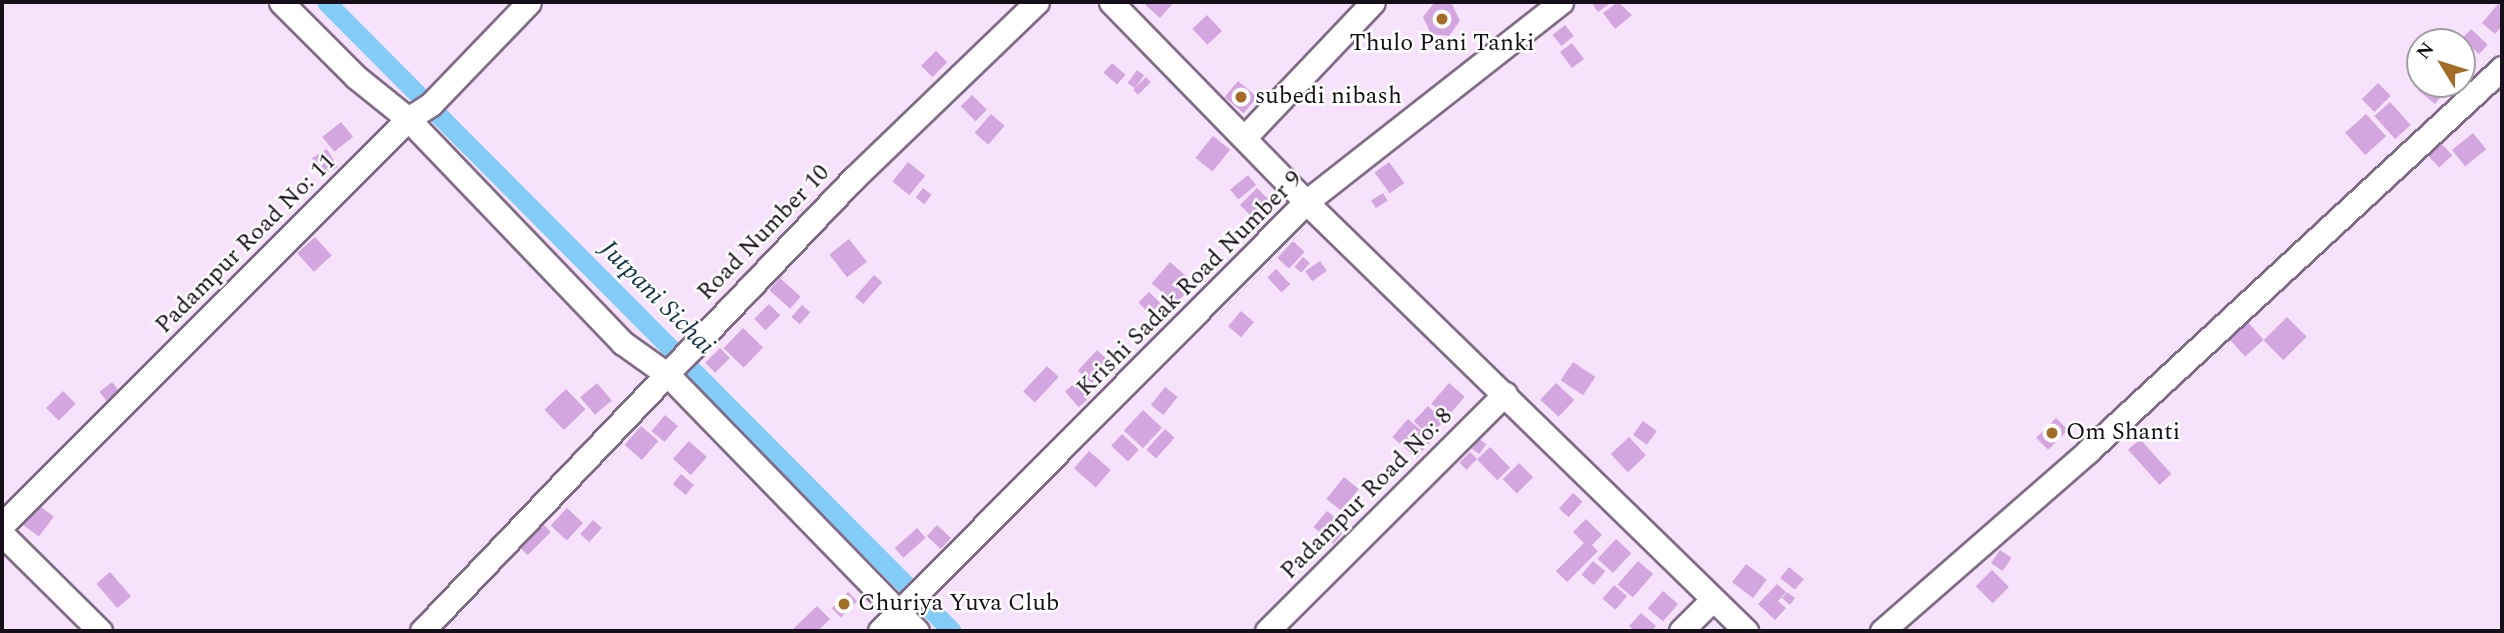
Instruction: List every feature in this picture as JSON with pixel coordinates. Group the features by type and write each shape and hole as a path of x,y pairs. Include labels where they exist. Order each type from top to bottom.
{"street":[{"path":"282,2 356,77 408,119 623,343 668,375 897,614 917,631"},
{"name":"Padampur Road No: 11","path":"2,525 408,119 431,104 530,2"},
{"name":"Road Number 10","path":"422,631 853,179 1037,2"},
{"path":"1111,2 1306,202 1746,631"},
{"path":"1244,138 1373,2"},
{"name":"Krishi Sadak Road Number 9","path":"880,631 1306,202 1561,2"},
{"path":"1882,631 2088,451 2502,68"},
{"name":"Padampur Road No: 8","path":"1267,631 1505,394"},
{"path":"2,534 100,631"},
{"path":"1681,631 1713,599"}],"building":[{"path":"1142,2 1174,2 1160,18"},
{"path":"1591,2 1612,2 1598,12"},
{"path":"1618,2 1632,15 1615,29 1603,13"},
{"name":"Thulo Pani Tanki","path":"1434,3 1452,4 1460,21 1449,36 1431,34 1423,17"},
{"path":"2499,3 2502,26 2495,34 2482,23"},
{"path":"1207,15 1222,31 1207,45 1192,29"},
{"path":"1565,25 1574,36 1561,46 1553,35"},
{"path":"2476,34 2488,45 2479,54 2476,51"},
{"path":"1572,43 1584,59 1572,68 1560,52"},
{"path":"936,51 947,62 932,77 921,66"},
{"path":"1112,63 1126,75 1117,85 1103,73"},
{"path":"1137,70 1144,75 1135,88 1128,83"},
{"path":"1146,77 1151,82 1138,95 1133,90"},
{"name":"subedi nibash","path":"1238,81 1257,97 1244,113 1225,97"},
{"path":"2378,83 2391,96 2374,112 2362,99"},
{"path":"972,95 987,110 976,121 961,106"},
{"path":"2428,98 2440,98 2435,104"},
{"path":"2390,102 2411,125 2395,139 2374,116"},
{"path":"991,114 1005,126 988,145 975,133"},
{"path":"2366,114 2386,136 2365,155 2345,133"},
{"path":"341,122 353,137 334,152 322,137"},
{"path":"2473,133 2486,149 2465,166 2452,150"},
{"path":"1213,136 1230,150 1212,172 1195,158"},
{"path":"2440,142 2452,155 2439,167 2427,154"},
{"path":"327,149 338,167 322,176 312,158"},
{"path":"908,162 925,176 909,195 892,181"},
{"path":"1389,162 1404,183 1390,194 1374,173"},
{"path":"1248,175 1256,185 1238,200 1230,189"},
{"path":"923,188 932,195 924,204 916,197"},
{"path":"1257,188 1274,205 1257,222 1240,205"},
{"path":"1383,193 1388,201 1376,208 1371,200"},
{"path":"315,237 332,256 314,272 297,253"},
{"path":"849,239 867,262 847,277 829,254"},
{"path":"1293,241 1305,252 1289,269 1277,258"},
{"path":"1303,257 1310,263 1301,273 1294,267"},
{"path":"1320,261 1327,271 1312,281 1305,271"},
{"path":"1170,262 1194,283 1176,304 1152,283"},
{"path":"1276,269 1290,284 1282,293 1267,277"},
{"path":"874,275 882,282 863,304 855,297"},
{"path":"780,278 801,297 790,309 769,290"},
{"path":"1149,292 1160,303 1150,314 1138,303"},
{"path":"769,304 780,315 765,330 754,319"},
{"path":"802,305 810,312 800,324 792,317"},
{"path":"1241,311 1254,322 1241,337 1228,326"},
{"path":"2287,317 2307,337 2283,360 2264,340"},
{"path":"2245,319 2264,340 2245,357 2226,336"},
{"path":"743,328 763,347 744,368 724,348"},
{"path":"720,348 730,358 715,373 705,363"},
{"path":"1097,350 1111,363 1092,383 1078,370"},
{"path":"1573,362 1595,377 1583,395 1561,380"},
{"path":"1047,366 1059,377 1035,403 1023,392"},
{"path":"1077,381 1091,397 1079,407 1065,391"},
{"path":"112,382 126,400 114,410 99,392"},
{"path":"597,383 612,401 595,415 580,397"},
{"path":"1449,383 1465,397 1447,417 1431,403"},
{"path":"1556,383 1574,400 1559,417 1540,400"},
{"path":"1165,387 1178,397 1163,415 1151,405"},
{"path":"566,389 585,409 564,430 544,410"},
{"path":"63,391 76,404 59,421 46,408"},
{"path":"1428,406 1444,421 1430,436 1414,421"},
{"path":"1143,410 1162,428 1143,448 1124,430"},
{"path":"665,415 678,426 665,442 652,431"},
{"name":"Om Shanti","path":"2056,418 2068,430 2048,450 2036,438"},
{"path":"1408,419 1432,440 1416,458 1392,437"},
{"path":"1643,421 1657,431 1647,445 1633,435"},
{"path":"641,426 658,441 642,460 625,445"},
{"path":"1165,429 1175,438 1156,459 1146,450"},
{"path":"1122,434 1139,450 1128,461 1111,446"},
{"path":"1629,437 1646,455 1628,472 1611,454"},
{"path":"1479,439 1486,444 1479,454 1472,449"},
{"path":"2140,439 2171,474 2160,485 2128,450"},
{"path":"689,441 707,457 691,475 673,459"},
{"path":"1490,447 1510,468 1497,480 1477,460"},
{"path":"1089,451 1111,470 1096,487 1074,468"},
{"path":"1470,452 1477,459 1466,470 1459,463"},
{"path":"1519,463 1533,477 1517,493 1503,479"},
{"path":"681,474 694,485 686,495 673,484"},
{"path":"1344,477 1359,489 1341,511 1326,499"},
{"path":"1573,493 1583,502 1569,517 1559,509"},
{"path":"37,504 54,517 39,537 22,524"},
{"path":"567,508 583,523 567,541 551,526"},
{"path":"1327,511 1347,528 1333,544 1314,527"},
{"path":"1586,519 1602,535 1592,545 1598,551 1567,582 1556,571 1584,543 1573,532"},
{"path":"593,520 602,528 589,542 580,534"},
{"path":"541,522 551,532 528,555 518,545"},
{"path":"937,525 951,538 941,549 927,536"},
{"path":"917,528 926,538 903,558 895,548"},
{"path":"1616,539 1631,553 1613,573 1598,559"},
{"path":"2000,550 2012,558 2003,571 1991,563"},
{"path":"1593,561 1605,571 1594,585 1581,575"},
{"path":"1638,561 1653,574 1633,598 1618,584"},
{"path":"1746,564 1767,580 1753,598 1732,582"},
{"path":"1789,567 1804,579 1795,590 1780,578"},
{"path":"1992,570 2009,587 1993,603 1976,586"},
{"path":"110,572 131,596 117,608 96,584"},
{"path":"1777,584 1786,592 1778,601 1786,608 1775,620 1758,604"},
{"path":"1614,585 1627,596 1615,610 1602,599"},
{"path":"1663,591 1678,604 1663,621 1648,608"},
{"name":"Churiya Yuva Club","path":"848,592 857,601 841,617 832,608"},
{"path":"1787,592 1795,598 1790,605 1782,598"},
{"path":"817,606 830,619 818,631 791,631"},
{"path":"1641,613 1656,626 1652,631 1635,631 1629,626"}],"waterway":[{"name":"Jutpani Sichai","path":"326,2 952,631"}],"place":[{"name":"Thulo Pani Tanki","path":"1442,19"},
{"name":"subedi nibash","path":"1241,97"},
{"name":"Om Shanti","path":"2052,433"},
{"name":"Churiya Yuva Club","path":"844,604"}]}
